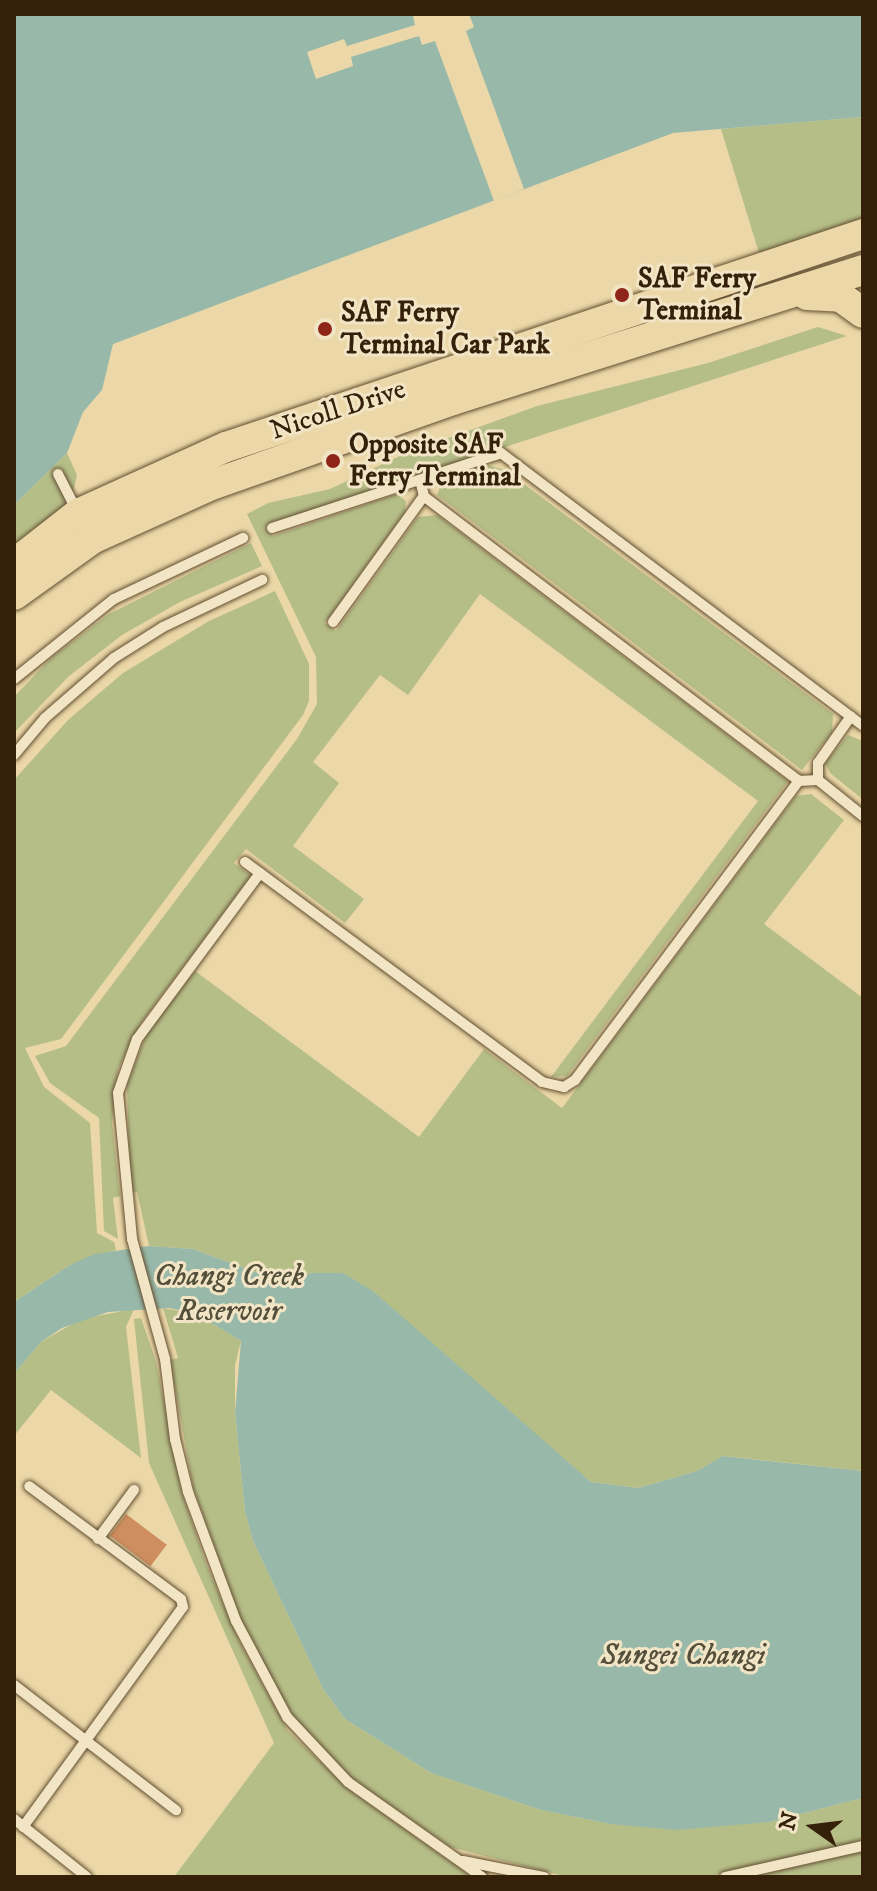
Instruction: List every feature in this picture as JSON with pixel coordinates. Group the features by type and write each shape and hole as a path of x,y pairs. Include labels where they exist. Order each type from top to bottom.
{"main road":[{"name":"Nicoll Drive","path":"14,564 226,447 863,234"},
{"name":"Nicoll Drive","path":"14,595 85,527 453,400 863,270"},
{"path":"781,298 841,297 863,313"}],"lane":[{"path":"272,528 501,453 863,726"},
{"path":"58,474 85,527"},
{"path":"420,480 424,496 799,781 818,780 863,816"},
{"path":"333,622 424,496"},
{"path":"14,679 114,599 243,538"},
{"path":"14,755 45,718 114,658 163,627 262,580"},
{"path":"818,780 818,763 851,716"},
{"path":"245,862 542,1082 564,1087 575,1080 799,781"},
{"path":"260,873 153,1014 124,1067 118,1125 132,1239 153,1313 188,1492 236,1621 266,1682 309,1746 358,1789 482,1877"},
{"path":"29,1486 181,1599 183,1607 88,1742 19,1823 87,1877"},
{"path":"98,1539 134,1490"},
{"path":"14,1685 176,1810"},
{"path":"725,1877 863,1846"},
{"path":"458,1860 544,1877"}],"green space":[{"path":"863,117 863,219 759,253 721,129"},
{"path":"818,327 847,336 268,524 273,536 397,494 406,501 405,512 325,623 336,631 418,517 437,515 788,781 567,1076 551,1077 758,801 480,594 408,695 380,675 313,762 339,783 293,846 364,899 345,923 246,849 234,863 251,876 140,1024 118,1069 112,1123 120,1196 113,1198 118,1239 104,1231 99,1118 50,1083 35,1056 66,1046 297,739 317,704 316,657 247,514 268,503 330,489 404,454 537,406 708,363"},
{"path":"67,453 77,475 67,517 14,557 14,505"},
{"path":"484,464 505,470 833,714 832,732 802,770 437,495 444,477"},
{"path":"251,543 262,566 180,602 122,635 68,677 14,733 14,697 51,658 109,614"},
{"path":"275,591 309,664 309,701 303,715 61,1039 25,1048 44,1087 90,1123 97,1233 114,1242 116,1250 70,1265 14,1302 14,780 68,720 123,673 209,621"},
{"path":"848,735 863,741 861,798 830,773 825,763"},
{"path":"811,794 844,820 764,924 863,998 863,1471 724,1456 697,1471 638,1488 591,1482 343,1273 312,1273 282,1282 193,1249 149,1246 137,1192 130,1193 127,1085 146,1035 195,971 419,1137 484,1049 562,1108 796,796"},
{"path":"163,1308 197,1314 241,1341 235,1365 235,1413 245,1512 253,1541 323,1689 345,1719 431,1773 541,1810 610,1824 769,1822 863,1798 863,1841 707,1877 567,1877 450,1847 354,1780 314,1745 291,1714 240,1618 193,1487 170,1360 178,1358"},
{"path":"134,1309 126,1327 141,1458 51,1390 14,1436 14,1374 41,1342 81,1319"},
{"path":"141,1318 156,1361 182,1494 207,1566 238,1639 288,1731 351,1791 472,1877 174,1877 274,1743 149,1463 134,1319"},
{"path":"863,1851 863,1877 750,1877 769,1873"}],"water":[{"path":"14,14 863,14 863,117 673,133 113,344 102,390 83,412 67,453 14,505"},
{"name":"Sungei Changi","path":"149,1246 193,1249 282,1282 312,1273 343,1273 373,1291 591,1482 638,1488 697,1471 723,1456 863,1471 863,1798 769,1822 677,1830 610,1824 541,1810 431,1773 345,1719 323,1689 253,1541 245,1512 235,1413 241,1341 197,1314 169,1308 108,1312 62,1328 41,1342 14,1374 14,1302 70,1265 94,1254"}],"pier":[{"path":"469,14 474,27 466,31 524,189 494,201 435,41 422,45 419,36 351,57 353,66 316,79 307,52 344,39 347,46 415,25 413,16"}],"building":[{"path":"126,1514 167,1545 150,1566 110,1536"}],"place":[{"name":"SAF Ferry Terminal","path":"622,295"},
{"name":"SAF Ferry Terminal Car Park","path":"325,329"},
{"name":"Opposite SAF Ferry Terminal","path":"333,461"}],"water label":[{"name":"Changi Creek Reservoir","path":"229,1294"}]}
